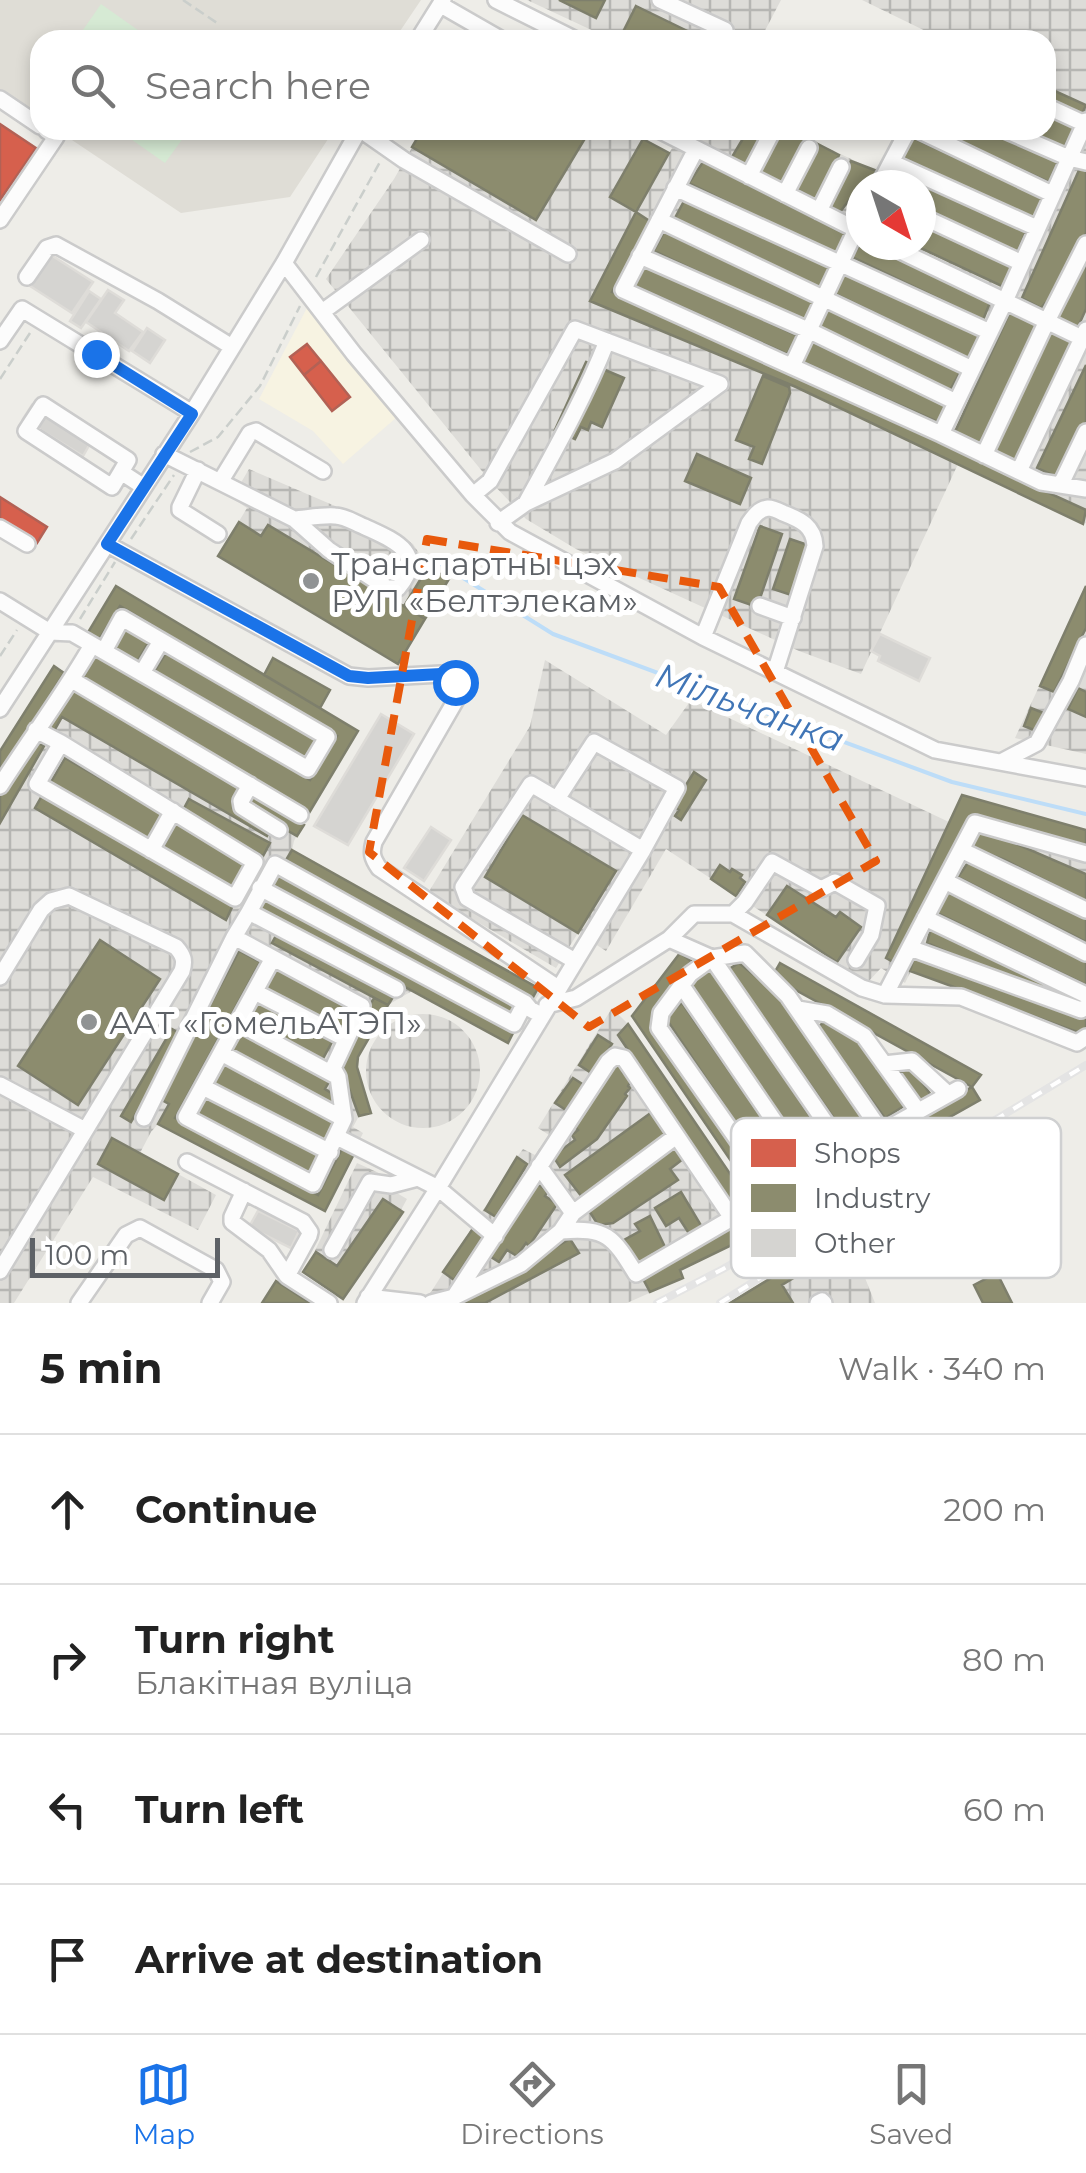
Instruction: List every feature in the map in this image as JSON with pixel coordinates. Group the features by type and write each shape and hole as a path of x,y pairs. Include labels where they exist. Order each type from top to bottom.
{"street":[{"path":"496,0 556,30"},
{"path":"660,0 724,30"},
{"path":"424,30 442,2 486,30"},
{"path":"0,99 30,119"},
{"path":"940,434 1085,122 1056,110"},
{"path":"0,220 54,140"},
{"path":"0,709 50,632 114,548 164,454 192,414 354,140"},
{"path":"376,140 568,254"},
{"path":"678,140 846,222"},
{"path":"749,176 768,140"},
{"path":"887,170 903,140"},
{"path":"939,140 1052,194"},
{"path":"1028,140 1086,162"},
{"path":"785,194 808,148"},
{"path":"696,149 623,290 1019,472 1049,484 1086,489"},
{"path":"891,162 1037,228"},
{"path":"820,212 841,167"},
{"path":"675,188 990,332"},
{"path":"659,220 972,369"},
{"path":"936,223 1022,263"},
{"path":"322,312 421,240"},
{"path":"984,455 1086,244"},
{"path":"27,277 47,248 56,245 232,347"},
{"path":"792,366 846,252"},
{"path":"640,256 808,330 956,402"},
{"path":"919,260 1085,336 1019,472"},
{"path":"284,262 354,354 472,495 510,532 703,637 935,750 1086,778"},
{"path":"0,342 22,309 192,414"},
{"path":"472,495 490,481 575,328 720,384 614,461 526,503 498,523"},
{"path":"526,503 564,434 607,341"},
{"path":"54,450 72,423"},
{"path":"54,450 72,423"},
{"path":"54,450 112,487 128,460 72,423"},
{"path":"220,482 250,433 256,431 323,470"},
{"path":"1062,484 1086,432"},
{"path":"164,454 294,519 329,550 387,588 398,588 409,574 408,555 392,539 340,516 294,519"},
{"path":"190,467 180,510 218,534"},
{"path":"121,472 144,488"},
{"path":"703,637 749,523 762,509 771,508 802,520 814,536 815,546 775,672"},
{"path":"0,528 28,544"},
{"path":"114,548 349,676 450,676 458,690 457,698 374,842 374,860 379,868 558,988"},
{"path":"0,601 50,632 72,633 98,648 142,673 308,769 326,737 122,618 98,648 72,680 0,786"},
{"path":"760,606 792,618"},
{"path":"142,673 161,641"},
{"path":"1003,761 1037,742 1078,684 1086,645"},
{"path":"72,680 300,815"},
{"path":"36,730 61,743 255,862 235,898 37,784 61,743"},
{"path":"420,1303 367,1300 677,788 594,742 558,800"},
{"path":"575,961 467,898 463,886 532,784 642,850"},
{"path":"250,785 242,807 279,830"},
{"path":"150,850 173,812"},
{"path":"885,995 975,823 1086,854"},
{"path":"961,850 1086,910"},
{"path":"734,914 772,862 820,889 835,882 877,906 871,936 856,960"},
{"path":"144,1118 234,936 275,864 526,1003 530,1009 544,1010 576,998 669,938 694,914 734,914 862,988 885,995 960,997 1077,1043 1086,1038"},
{"path":"945,881 1086,953"},
{"path":"260,888 514,1024 526,1003"},
{"path":"0,977 41,910 59,897 69,896 176,947 184,962 182,972 0,1271"},
{"path":"249,912 396,990"},
{"path":"926,918 1086,994"},
{"path":"234,936 362,1006 334,1068 344,1119 313,1184 186,1117 273,958"},
{"path":"669,938 712,958 822,1118"},
{"path":"910,948 1081,1010 1086,1007"},
{"path":"731,1131 659,1028 661,1014 690,974 712,958 745,953 788,996 872,1118"},
{"path":"682,986 772,1118"},
{"path":"255,992 346,1039"},
{"path":"798,1009 827,1014 864,1036 918,1111"},
{"path":"238,1023 338,1078"},
{"path":"221,1053 344,1119"},
{"path":"454,1297 615,1056 624,1058 731,1217"},
{"path":"884,1064 912,1061 953,1092 905,1118"},
{"path":"0,1085 85,1130"},
{"path":"203,1087 438,1188 495,1236"},
{"path":"432,1303 454,1297 521,1264 561,1231 573,1214 675,1137"},
{"path":"187,1162 307,1226 309,1236 287,1276"},
{"path":"539,1166 573,1214"},
{"path":"332,1250 370,1182 390,1184 418,1178"},
{"path":"244,1192 232,1222 269,1250 287,1276 329,1303"},
{"path":"561,1231 606,1235 618,1244 636,1274 731,1219"},
{"path":"79,1303 126,1235 140,1228 216,1270 222,1282 210,1303"}],"path":[{"path":"182,0 220,25"},
{"path":"72,633 114,548 190,467 191,450 218,437 260,386 388,148"},
{"path":"0,379 39,319"},
{"path":"1,652 26,617"}],"highlighted area":[{"path":"427,539 719,587 876,861 589,1027 369,852"}],"shaded area":[{"path":"0,0 421,0 401,30 30,30 30,111 0,91"},
{"path":"527,0 781,0 765,30 592,30"},
{"path":"862,0 1086,0 1086,523 958,464 861,674 799,651 576,549 526,519 490,481 326,279 416,140 646,140 669,153 677,140 810,140 875,170 846,170 846,260 936,260 936,170 878,170 893,140 1056,140 1056,30 924,30"},
{"path":"72,140 327,140 290,197 181,213"},
{"path":"308,306 397,417 343,464 313,431 259,399"},
{"name":"Транспартны цэх РУП «Белтэлекам»","path":"249,469 391,530 413,544 428,567 449,579 398,664 218,556 247,508 232,498"},
{"path":"116,586 358,731 309,812 292,850 541,991 508,1043 412,991 388,1005 358,1057 357,1067 371,1113 359,1116 353,1127 363,1133 325,1211 158,1124 140,1153 216,1195 198,1230 93,1177 14,1303 0,1303 0,751 54,666 65,672"},
{"path":"1086,586 1086,754 1015,738"},
{"path":"545,660 666,735 691,700 949,822 962,795 1086,830 1086,1029 1080,1033 911,971 905,983 881,968 868,982 666,849 606,951 578,933 556,968 428,893 530,726"},
{"path":"612,1008 628,1024 731,1175 731,1245 680,1269 683,1278 627,1303 424,1303 517,1157 523,1149 535,1155 549,1135 538,1128"},
{"path":"423,1014 445,1018 463,1031 476,1049 480,1071 476,1093 463,1111 445,1124 423,1128 401,1124 383,1111 370,1093 366,1071 370,1049 383,1031 401,1018"},
{"path":"357,1163 392,1179 390,1189 407,1199 403,1212 343,1299 303,1272"},
{"path":"772,1278 865,1278 875,1303 730,1303"}],"green space":[{"path":"101,4 138,30 83,30"},
{"path":"132,140 182,140 165,163"}],"building: Shops":[{"path":"0,124 36,148 0,200"},
{"path":"307,344 321,361 304,375 290,357"},
{"path":"321,361 350,397 332,411 304,375"},
{"path":"0,497 47,527 37,543 0,519"}],"building: Industry":[{"path":"559,0 605,0 596,18"},
{"path":"636,6 685,30 624,30"},
{"path":"1056,92 1086,105 1081,116 1056,104"},
{"path":"1056,117 1075,126 1063,149 1044,140 1056,140"},
{"path":"416,140 584,140 536,220 412,147"},
{"path":"642,140 669,153 636,212 610,197"},
{"path":"742,140 761,140 746,168 732,157"},
{"path":"776,140 804,140 782,183 759,171"},
{"path":"907,140 918,140 1043,198 1033,219 936,173 936,170 899,156"},
{"path":"956,140 1009,140 1058,161 1049,182"},
{"path":"816,143 839,155 818,201 795,188"},
{"path":"851,161 874,170 847,170"},
{"path":"703,162 846,234 846,242 838,257 689,183"},
{"path":"1080,168 1086,171 1086,233 1052,304 1045,303 1041,308 1022,298"},
{"path":"846,172 846,204 840,212 830,206"},
{"path":"936,190 1027,229 1017,253 936,216"},
{"path":"684,201 832,268 822,289 675,218"},
{"path":"636,212 651,222 612,292 1086,510 1083,524 796,387 590,301"},
{"path":"936,231 1013,267 1004,287 936,255"},
{"path":"664,232 818,303 807,323 654,251"},
{"path":"1086,253 1086,309 1077,329 1055,318"},
{"path":"858,260 902,260 991,300 983,320"},
{"path":"645,265 798,336 787,354 635,286"},
{"path":"844,273 979,336 968,358 834,293"},
{"path":"828,308 960,372 950,390 817,327"},
{"path":"1011,310 1038,323 981,447 954,434"},
{"path":"1048,331 1074,343 1017,462 991,450"},
{"path":"810,341 947,405 938,422 803,362"},
{"path":"586,362 624,378 602,427 591,422 588,430 581,427 575,439 555,430"},
{"path":"1086,365 1086,422 1059,478 1037,468"},
{"path":"763,376 789,387 790,393 762,464 749,459 754,447 736,440"},
{"path":"697,454 751,478 740,504 685,481"},
{"name":"Транспартны цэх РУП «Белтэлекам»","path":"239,522 261,536 268,525 425,619 398,664 218,556"},
{"path":"760,526 782,534 757,607 734,599"},
{"path":"790,539 808,545 791,595 773,589"},
{"path":"428,567 449,579 425,619 404,606"},
{"path":"116,586 358,731 309,813 83,677 97,653 310,780 337,736 120,606 98,641 87,634"},
{"path":"1086,586 1086,628 1054,692 1040,686"},
{"path":"125,627 150,640 137,662 113,648"},
{"path":"167,651 317,739 305,760 154,672"},
{"path":"273,658 330,690 320,708 264,675"},
{"path":"54,666 64,673 0,774 0,751"},
{"path":"70,688 244,790 233,808 270,830 267,836 62,717 54,731 47,727"},
{"path":"1078,688 1086,692 1086,717 1068,709"},
{"path":"1031,708 1046,714 1039,732 1024,726"},
{"path":"34,741 44,746 0,823 0,795"},
{"path":"65,758 162,814 146,841 49,785"},
{"path":"694,772 706,780 681,820 675,816 679,810 673,806"},
{"path":"249,793 304,825 297,836 243,805"},
{"path":"43,794 234,903 226,920 35,808"},
{"path":"962,795 1086,830 1086,845 972,815 897,964 886,958"},
{"path":"189,799 270,843 263,856 182,812"},
{"path":"522,815 616,871 578,933 485,877"},
{"path":"176,823 251,866 236,891 162,849"},
{"path":"979,828 1086,874 1086,901 970,847"},
{"path":"292,850 538,988 532,999 286,860"},
{"path":"969,861 1086,918 1086,942 958,877"},
{"path":"720,865 742,875 740,878 745,882 736,896 711,879"},
{"path":"276,874 520,1007 514,1017 271,884"},
{"path":"787,886 836,917 840,912 861,927 837,962 767,915"},
{"path":"947,892 1086,959 1086,985 935,912"},
{"path":"264,895 514,1031 508,1043 258,907"},
{"path":"931,928 1077,994 1072,1007 927,943"},
{"path":"278,932 395,994 388,1005 272,943"},
{"name":"ААТ «ГомельАТЭП»","path":"100,940 160,979 78,1105 18,1066"},
{"path":"239,951 260,962 175,1118 318,1195 344,1145 355,1152 325,1211 158,1124 169,1104 160,1099"},
{"path":"680,953 691,961 654,1014 653,1027 731,1141 731,1161 632,1016"},
{"path":"915,954 1086,1010 1086,1029 1080,1033 910,971"},
{"path":"739,963 780,996 863,1118 834,1118 729,969"},
{"path":"780,963 981,1075 972,1087 772,977"},
{"path":"710,966 811,1118 781,1118 687,981"},
{"path":"277,969 354,1012 343,1032 266,988"},
{"path":"374,998 388,1005 358,1057 357,1067 371,1113 359,1116 343,1072 346,1047"},
{"path":"259,1001 332,1042 320,1064 247,1022"},
{"path":"682,1003 762,1118 733,1118 665,1017"},
{"path":"825,1022 855,1037 904,1106 885,1118 817,1027"},
{"path":"628,1024 731,1175 731,1203 618,1035"},
{"path":"172,1029 182,1035 131,1122 121,1116"},
{"path":"241,1032 330,1080 325,1089 336,1096 331,1105 231,1050"},
{"path":"598,1035 612,1044 593,1074 579,1065"},
{"path":"224,1061 336,1120 324,1142 212,1083"},
{"path":"615,1062 632,1079 627,1096 597,1139 560,1167 553,1156 575,1140 572,1135 578,1130 573,1124"},
{"path":"910,1066 931,1095 921,1102 900,1073"},
{"path":"573,1078 584,1085 566,1110 555,1103"},
{"path":"972,1087 980,1100 948,1118 918,1118"},
{"path":"204,1093 320,1153 310,1174 193,1114"},
{"path":"652,1112 668,1134 582,1197 565,1175"},
{"path":"112,1138 178,1174 164,1200 98,1164"},
{"path":"675,1148 683,1159 670,1169 678,1180 613,1223 598,1225 588,1209"},
{"path":"517,1157 527,1164 496,1217 485,1210"},
{"path":"535,1183 548,1191 545,1196 557,1204 529,1246 526,1243 517,1256 507,1250 499,1262 488,1255"},
{"path":"681,1192 702,1227 690,1235 679,1218 666,1226 655,1208"},
{"path":"383,1199 403,1212 343,1299 303,1272 316,1252 337,1266"},
{"path":"650,1216 665,1247 639,1265 624,1240 640,1231 635,1224"},
{"path":"474,1227 484,1235 454,1280 443,1272"},
{"path":"731,1228 731,1245 680,1270 683,1278 650,1292 642,1277 664,1266 664,1262"},
{"path":"570,1239 579,1253 485,1303 456,1303"},
{"path":"771,1278 793,1278 782,1285 793,1303 730,1303"},
{"path":"987,1278 1000,1278 1012,1303 983,1303 974,1285"},
{"path":"276,1281 310,1303 262,1303"}],"building: Other":[{"path":"51,255 93,282 72,313 30,286"},
{"path":"108,290 124,300 115,313 143,332 129,351 86,322"},
{"path":"89,291 101,299 81,328 70,321"},
{"path":"147,328 165,340 150,363 132,351"},
{"path":"32,405 91,442 83,456 23,419"},
{"path":"880,634 930,658 919,681 878,661 880,656 871,651"},
{"path":"381,714 414,734 348,845 314,826"},
{"path":"431,827 451,840 424,881 404,868"},
{"path":"258,1211 299,1231 291,1248 249,1227"}],"waterway":[{"name":"Мільчанка","path":"431,558 553,634 952,782 1086,814"}],"railway":[{"path":"998,1118 1086,1065"},
{"path":"657,1303 731,1264"},
{"path":"720,1303 760,1278"}],"place":[{"name":"Транспартны цэх РУП «Белтэлекам»","path":"311,581"},
{"name":"ААТ «ГомельАТЭП»","path":"89,1022"}],"route":[{"path":"96,354 192,414 107,544 349,676 441,674 455,682"}]}
